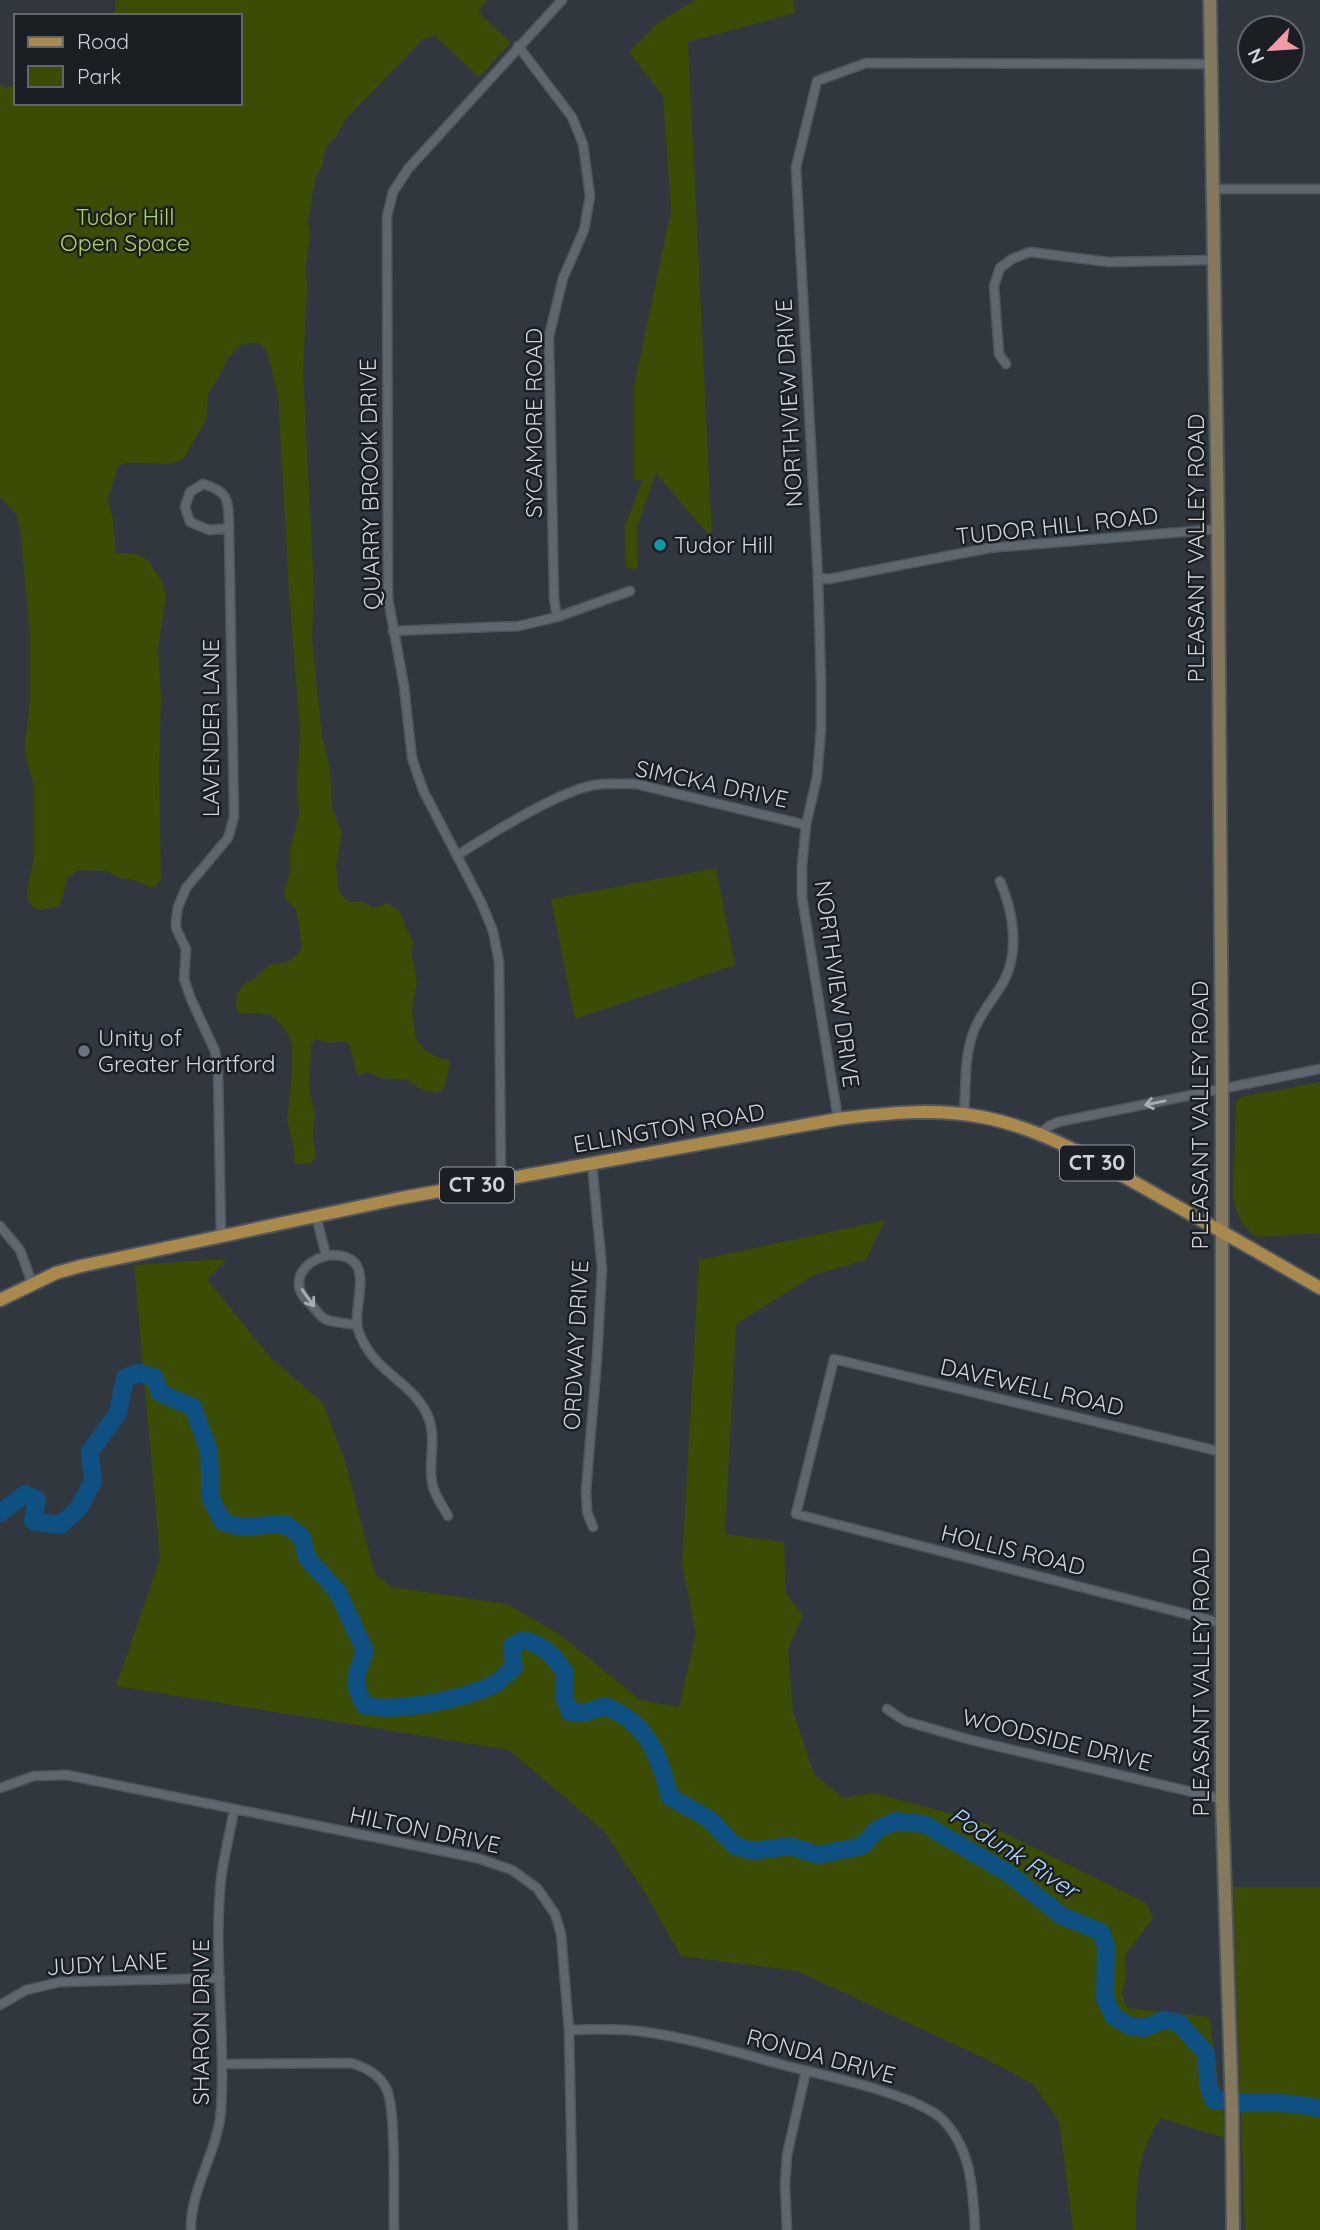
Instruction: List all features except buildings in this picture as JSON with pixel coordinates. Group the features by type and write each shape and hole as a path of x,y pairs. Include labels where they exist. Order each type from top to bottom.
{"main road":[{"name":"PLEASANT VALLEY ROAD","path":"1210,0 1218,529 1222,1090 1222,1799 1232,2108 1233,2230"},
{"name":"ELLINGTON ROAD","path":"0,1300 32,1283 81,1266 401,1198 838,1119 884,1114 964,1114 992,1119 1040,1134 1102,1165 1320,1288"}],"street":[{"name":"QUARRY BROOK DRIVE","path":"501,1181 499,962 492,931 458,855 423,790 412,758 404,686 388,598 387,216 393,192 408,169 562,0"},
{"name":"SYCAMORE ROAD","path":"518,46 572,117 583,144 590,196 584,230 563,278 549,336 554,599 557,617"},
{"name":"NORTHVIEW DRIVE","path":"838,1119 802,897 806,825 817,777 821,729 818,578 796,167 817,81 866,63 1212,64"},
{"path":"1214,189 1320,188"},
{"path":"1006,364 999,354 994,286 1000,268 1012,259 1030,253 1108,262 1214,260"},
{"name":"LAVENDER LANE","path":"221,1236 218,1071 215,1051 184,979 186,949 176,928 178,907 186,888 228,838 234,817 229,528 228,500 218,488 203,484 190,492 185,507 190,523 209,530 229,528"},
{"name":"TUDOR HILL ROAD","path":"818,578 829,579 989,548 1218,529"},
{"path":"393,631 519,626 557,617 630,591"},
{"name":"SIMCKA DRIVE","path":"458,855 553,800 584,787 608,783 636,784 806,825"},
{"path":"964,1114 971,1039 981,1015 1002,984 1010,962 1012,917 1000,881"},
{"path":"1040,1134 1058,1122 1320,1069"},
{"name":"ORDWAY DRIVE","path":"592,1164 602,1268 586,1491 587,1512 593,1527"},
{"path":"316,1216 326,1255"},
{"path":"0,1226 20,1250 32,1283"},
{"path":"356,1325 324,1319 302,1294 299,1281 303,1270 312,1260 326,1255 344,1256 356,1265 362,1286 356,1325 366,1350 382,1368 407,1388 429,1418 433,1437 433,1487 448,1516"},
{"name":"DAVEWELL ROAD","path":"796,1514 834,1359 1222,1452"},
{"name":"HOLLIS ROAD","path":"796,1514 1221,1623"},
{"name":"WOODSIDE DRIVE","path":"887,1709 905,1721 971,1740 1222,1799"},
{"name":"HILTON DRIVE","path":"0,1788 34,1776 67,1775 477,1858 498,1864 526,1880 547,1900 558,1924 564,1959 569,2030 573,2230"},
{"name":"SHARON DRIVE","path":"191,2230 192,2211 218,2131 221,2113 221,1881 234,1810"},
{"name":"JUDY LANE","path":"0,2005 26,1990 60,1982 220,1978"},
{"name":"RONDA DRIVE","path":"569,2030 603,2028 656,2033 893,2094 923,2106 942,2119 956,2138 966,2159 972,2179 975,2230"},
{"path":"223,2064 351,2063 372,2072 386,2088 390,2098 394,2230"},
{"path":"787,2230 787,2155 806,2071"}],"green space":[{"name":"Tudor Hill Open Space","path":"115,0 487,0 478,12 511,43 479,77 435,36 423,39 345,120 336,137 326,147 322,167 316,176 308,222 310,236 306,263 303,369 314,592 312,640 322,736 330,769 332,808 342,833 336,865 339,892 348,902 362,902 374,908 388,903 399,911 413,942 412,955 417,982 412,1009 416,1039 424,1050 449,1060 450,1063 444,1089 438,1093 420,1089 409,1080 382,1078 367,1072 358,1076 349,1044 344,1041 330,1043 316,1039 311,1044 309,1089 315,1114 315,1158 311,1163 294,1162 294,1148 287,1121 292,1044 286,1031 274,1017 260,1013 240,1014 236,1008 237,994 246,982 254,979 269,965 290,961 300,951 302,944 296,909 286,899 284,892 290,872 290,850 299,814 297,785 300,730 278,394 267,352 263,346 256,343 242,344 228,358 208,394 206,420 184,458 168,464 133,462 118,466 108,500 113,519 116,553 136,554 148,560 162,582 166,595 158,650 161,697 161,879 152,888 106,871 78,870 67,879 60,906 40,910 28,901 27,889 34,858 34,786 25,744 30,700 30,637 20,527 16,514 0,497 0,84 5,88 14,85 14,105 242,105 242,14 116,14"},
{"path":"696,0 794,0 795,13 688,42 712,539 656,473 637,527 637,569 626,568 625,525 643,480 634,479 634,386 671,211 663,96 629,52 661,20"},
{"path":"716,868 735,965 575,1019 551,899"},
{"path":"1320,1082 1320,1233 1256,1237 1241,1220 1233,1197 1236,1103 1241,1097"},
{"path":"885,1220 866,1260 814,1275 736,1324 725,1534 784,1542 786,1594 803,1615 788,1649 793,1711 814,1774 843,1798 874,1793 982,1822 1146,1903 1153,1918 1125,1955 1126,1975 1122,1995 1127,2008 1209,2017 1227,2139 1161,2118 1142,2158 1137,2186 1136,2230 1073,2230 1059,2121 1033,2084 990,2061 797,1971 681,1956 647,1896 604,1831 509,1750 116,1686 160,1559 134,1265 227,1259 207,1279 271,1358 323,1403 344,1458 375,1574 392,1587 506,1604 558,1633 640,1700 679,1707 696,1633 682,1564 699,1260"},
{"path":"1233,1887 1320,1887 1320,2230 1245,2230"}],"waterway":[{"name":"Podunk River","path":"0,1513 25,1494 37,1500 33,1521 60,1525 79,1508 93,1481 90,1452 118,1413 125,1378 138,1373 154,1377 160,1393 193,1407 209,1451 211,1499 223,1522 240,1527 285,1524 302,1537 307,1558 338,1592 365,1651 356,1678 356,1685 365,1706 412,1706 447,1700 479,1690 496,1683 514,1667 512,1646 523,1640 537,1645 552,1656 565,1672 564,1697 570,1712 584,1713 605,1706 632,1722 650,1742 670,1797 709,1819 735,1846 753,1851 790,1846 818,1855 862,1846 878,1829 896,1821 924,1824 1008,1873 1062,1916 1101,1932 1106,1946 1105,1998 1113,2016 1130,2026 1144,2028 1164,2020 1179,2023 1206,2053 1208,2084 1214,2100 1294,2104 1320,2109"}],"place":[{"name":"Tudor Hill","path":"660,545"},
{"name":"Unity of Greater Hartford","path":"84,1051"}]}
